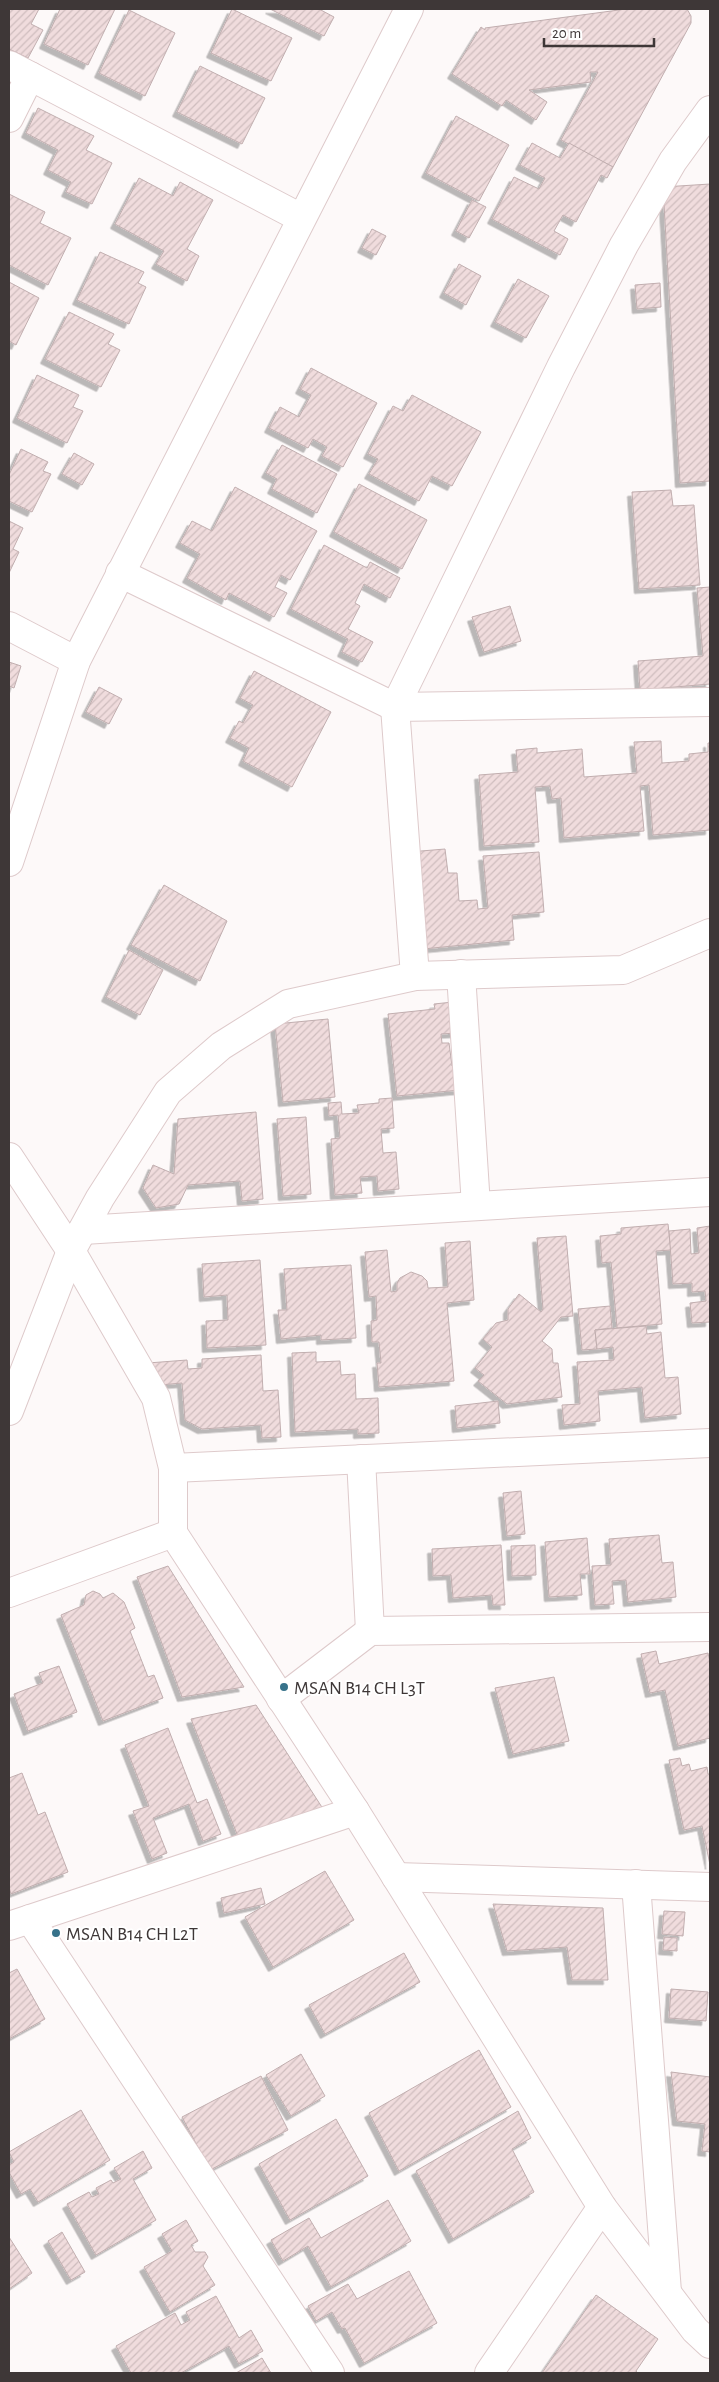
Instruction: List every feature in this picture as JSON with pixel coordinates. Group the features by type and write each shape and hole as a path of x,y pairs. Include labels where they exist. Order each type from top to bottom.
{"street":[{"path":"9,862 76,661 409,9"},
{"path":"9,118 19,71 301,218"},
{"path":"415,976 394,707 561,367 624,245 673,161 710,110"},
{"path":"120,573 394,707 710,702"},
{"path":"9,626 76,661"},
{"path":"9,1411 77,1240 100,1198 168,1092 221,1046 288,1004 415,976 623,970 710,933"},
{"path":"460,974 476,1206"},
{"path":"9,1157 77,1240 156,1398 172,1468 173,1533 355,1811 602,2207 695,2330 710,2344"},
{"path":"77,1240 476,1206 710,1192"},
{"path":"172,1468 710,1443"},
{"path":"361,1459 370,1630"},
{"path":"9,1593 173,1533"},
{"path":"281,1699 370,1630 710,1627"},
{"path":"330,2373 19,1923 355,1811"},
{"path":"396,1877 710,1886"},
{"path":"636,1884 667,2292"},
{"path":"489,2373 602,2207"}],"building":[{"path":"9,9 39,9 31,24 43,30 28,58 9,49"},
{"path":"60,9 115,9 88,65 44,44"},
{"path":"232,9 292,38 271,81 211,53"},
{"path":"270,9 319,9 334,17 324,36"},
{"path":"626,9 687,9 691,16 691,23 613,167 561,140 598,72 590,72 591,82 529,90 547,102 536,120 506,100 502,106 452,74 481,27 485,30 485,28"},
{"path":"129,10 175,33 145,96 99,73"},
{"path":"200,66 265,98 242,144 177,112"},
{"path":"38,108 94,136 86,150 112,163 92,204 66,192 71,182 48,170 58,150 26,133"},
{"path":"456,116 509,145 479,201 426,173"},
{"path":"532,143 560,158 569,143 613,167 607,178 601,175 576,222 563,215 554,231 568,239 560,255 492,219 514,177 539,189 545,178 520,165"},
{"path":"139,178 173,196 180,182 213,200 187,249 199,256 187,281 156,264 164,251 115,224"},
{"path":"710,184 710,481 680,483 663,187"},
{"path":"9,194 45,212 40,223 71,238 48,285 9,265"},
{"path":"472,200 486,207 469,238 456,231"},
{"path":"372,229 386,236 376,255 362,248"},
{"path":"100,252 144,272 138,283 146,287 129,324 77,300"},
{"path":"459,264 481,276 466,305 444,293"},
{"path":"518,279 549,296 526,338 495,322"},
{"path":"9,282 39,298 16,345 9,341"},
{"path":"660,283 661,307 637,309 635,285"},
{"path":"69,312 114,334 108,344 120,350 101,387 45,359"},
{"path":"311,368 377,403 343,467 322,456 327,447 313,439 308,448 269,428 280,407 299,417 311,395 300,389"},
{"path":"37,375 79,395 73,407 83,411 67,443 17,418"},
{"path":"412,395 481,432 452,486 432,476 419,501 369,474 378,459 368,454 393,406 403,411"},
{"path":"282,445 337,474 317,513 272,489 277,479 266,473"},
{"path":"21,449 48,462 43,471 51,474 32,512 9,501 9,475"},
{"path":"74,453 94,464 82,485 62,474"},
{"path":"359,484 427,520 402,569 334,532"},
{"path":"235,487 317,531 290,580 281,575 275,587 287,593 274,617 229,593 226,600 187,578 200,554 180,543 192,521 212,531"},
{"path":"671,490 673,506 694,505 700,585 639,589 632,492"},
{"path":"9,521 23,528 13,549 19,552 9,573"},
{"path":"324,545 367,568 370,562 400,578 390,598 364,584 355,603 360,606 348,629 373,642 362,662 342,652 348,639 291,609"},
{"path":"710,587 710,684 640,690 638,661 703,656 697,588"},
{"path":"510,606 521,641 484,652 472,617"},
{"path":"9,662 21,666 14,688 9,686"},
{"path":"254,671 331,712 292,787 243,761 249,748 230,738 239,721 243,723 253,705 240,698"},
{"path":"99,687 122,699 109,724 86,712"},
{"path":"661,741 662,763 689,761 689,754 708,752 708,743 710,743 710,830 653,835 649,785 640,786 644,831 564,838 561,798 552,799 550,786 535,787 539,842 484,846 479,775 518,772 516,750 537,748 537,753 582,749 584,777 637,773 634,742"},
{"path":"445,849 448,873 457,873 459,901 477,900 478,909 488,908 483,856 539,852 544,912 512,915 514,940 423,949 409,852"},
{"path":"164,885 227,921 200,981 131,945"},
{"path":"129,950 163,970 140,1015 106,997"},
{"path":"453,1002 456,1033 441,1034 442,1043 449,1043 452,1066 457,1066 460,1090 397,1096 388,1014 435,1009 434,1004"},
{"path":"328,1019 335,1097 283,1102 275,1024"},
{"path":"392,1098 394,1128 381,1129 383,1153 396,1152 399,1189 378,1191 377,1176 360,1177 362,1193 335,1195 331,1139 340,1138 338,1115 329,1116 328,1103 341,1102 342,1114 359,1113 357,1105 379,1103 379,1099"},
{"path":"256,1112 263,1199 242,1201 240,1181 188,1185 179,1204 156,1208 143,1188 153,1165 174,1174 178,1119"},
{"path":"306,1117 311,1194 283,1196 277,1119"},
{"path":"668,1224 671,1250 656,1251 662,1324 617,1328 611,1262 602,1263 600,1236 621,1234 621,1228"},
{"path":"710,1226 710,1322 692,1323 690,1303 706,1301 705,1291 692,1292 692,1283 673,1284 669,1231 690,1229 691,1254 699,1253 697,1228"},
{"path":"566,1236 573,1316 561,1317 542,1341 552,1349 553,1363 558,1363 562,1397 507,1404 478,1381 484,1375 475,1368 492,1347 483,1339 496,1323 508,1320 508,1309 519,1294 541,1312 543,1309 537,1238"},
{"path":"470,1241 474,1300 447,1303 454,1381 379,1387 377,1363 381,1363 379,1342 372,1342 371,1321 377,1320 376,1296 369,1297 365,1252 387,1250 391,1292 397,1291 397,1283 400,1278 411,1272 422,1276 427,1281 428,1288 448,1287 445,1243"},
{"path":"260,1260 266,1345 207,1348 206,1321 228,1320 227,1295 204,1297 202,1264"},
{"path":"351,1265 356,1338 321,1340 321,1335 281,1339 278,1310 287,1310 284,1269"},
{"path":"610,1306 612,1328 595,1330 597,1349 582,1350 578,1309"},
{"path":"646,1326 647,1334 661,1332 665,1378 678,1377 681,1414 645,1418 642,1387 598,1391 600,1421 564,1425 562,1405 580,1404 577,1362 614,1360 613,1347 597,1349 595,1330"},
{"path":"316,1352 316,1362 340,1361 341,1375 355,1374 356,1399 378,1398 379,1433 358,1434 358,1429 295,1432 292,1353"},
{"path":"261,1355 263,1391 278,1390 281,1437 262,1438 261,1425 202,1429 185,1420 182,1383 160,1385 148,1363 187,1360 188,1369 202,1368 202,1359"},
{"path":"498,1401 500,1423 457,1428 455,1406"},
{"path":"521,1491 525,1534 507,1536 503,1493"},
{"path":"659,1535 662,1563 673,1562 676,1597 628,1602 626,1580 612,1581 614,1604 595,1605 592,1566 611,1565 609,1539"},
{"path":"587,1538 590,1574 580,1574 582,1595 549,1597 545,1542"},
{"path":"501,1545 505,1605 493,1605 492,1595 453,1598 451,1575 433,1576 432,1549"},
{"path":"535,1545 536,1575 512,1576 511,1546"},
{"path":"168,1566 244,1687 182,1697 137,1577"},
{"path":"93,1591 100,1594 103,1598 113,1593 124,1602 135,1628 130,1631 148,1677 154,1675 163,1698 103,1721 61,1615 84,1605 86,1595"},
{"path":"656,1651 659,1664 708,1653 710,1662 710,1738 678,1746 665,1690 650,1693 641,1654"},
{"path":"59,1666 77,1712 28,1731 14,1694 43,1683 39,1673"},
{"path":"554,1677 569,1741 513,1754 495,1688"},
{"path":"256,1705 327,1815 241,1844 191,1719"},
{"path":"168,1728 197,1803 207,1799 221,1834 203,1841 189,1804 153,1818 167,1853 152,1859 133,1811 149,1806 125,1745"},
{"path":"680,1758 682,1766 689,1764 691,1771 707,1767 708,1774 710,1774 710,1865 702,1826 684,1830 669,1760"},
{"path":"22,1773 38,1815 45,1812 68,1872 11,1894 9,1887 9,1778"},
{"path":"325,1871 354,1920 273,1967 245,1917"},
{"path":"261,1888 265,1904 224,1913 221,1898"},
{"path":"493,1904 603,1908 608,1980 572,1980 567,1947 507,1951"},
{"path":"664,1911 685,1912 683,1936 662,1934"},
{"path":"664,1937 677,1938 677,1951 663,1950"},
{"path":"404,1953 420,1982 325,2034 309,2005"},
{"path":"17,1969 45,2019 9,2039 9,1973"},
{"path":"671,1989 708,1992 706,2021 669,2018"},
{"path":"479,2050 511,2107 399,2171 369,2113"},
{"path":"301,2054 325,2096 291,2116 266,2075"},
{"path":"671,2072 710,2077 710,2152 702,2151 705,2124 677,2121"},
{"path":"261,2076 288,2130 210,2170 182,2117"},
{"path":"81,2110 110,2160 38,2202 30,2189 21,2194 9,2172 9,2165 14,2162 9,2152"},
{"path":"518,2111 531,2138 512,2149 534,2192 453,2239 416,2171"},
{"path":"336,2119 368,2176 290,2220 259,2164"},
{"path":"143,2151 152,2168 133,2179 156,2220 96,2255 67,2204 89,2192 92,2197 99,2194 96,2188 111,2180 113,2183 121,2179 114,2168"},
{"path":"388,2200 411,2241 331,2287 308,2246 283,2261 271,2240 309,2218 321,2238"},
{"path":"186,2220 198,2241 191,2245 195,2252 205,2252 208,2257 203,2266 215,2285 170,2312 144,2267 172,2251 162,2234"},
{"path":"62,2232 85,2272 71,2280 48,2241"},
{"path":"9,2237 32,2273 9,2289"},
{"path":"409,2271 437,2323 364,2363 345,2328 342,2329 332,2312 316,2321 308,2306 348,2284 357,2299"},
{"path":"596,2295 658,2339 636,2371 638,2373 542,2373"},
{"path":"216,2296 239,2338 251,2330 263,2351 239,2364 229,2346 181,2373 131,2373 116,2346 175,2313 181,2325 190,2320 186,2312"},
{"path":"262,2358 271,2373 236,2373"}],"place":[{"name":"MSAN B14 CH L3T","path":"284,1687"},
{"name":"MSAN B14 CH L2T","path":"56,1933"}]}
